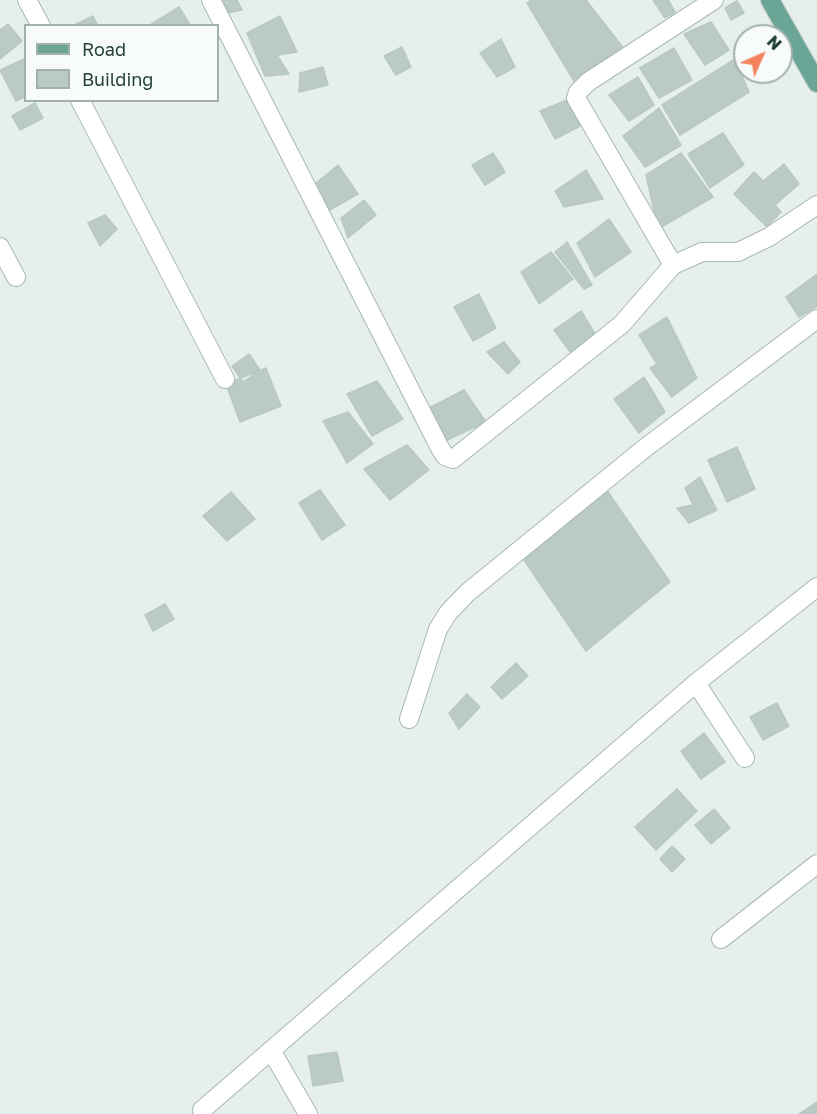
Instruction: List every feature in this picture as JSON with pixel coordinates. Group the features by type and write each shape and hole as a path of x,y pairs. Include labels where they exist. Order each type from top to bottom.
{"main road":[{"path":"770,0 817,83"}],"street":[{"path":"27,0 40,24"},
{"path":"211,0 445,456 453,459 462,455 622,324 673,266 702,252 738,252 769,237 817,205"},
{"path":"673,266 576,98 578,92 588,82 714,0"},
{"path":"81,102 225,379"},
{"path":"0,247 16,277"},
{"path":"409,719 438,629 448,613 467,593 645,448 817,320"},
{"path":"202,1110 696,683 817,587"},
{"path":"696,683 745,758"},
{"path":"721,939 817,864"},
{"path":"271,1050 308,1114"}],"building":[{"path":"214,0 237,0 242,10 223,14"},
{"path":"531,0 586,0 625,50 577,86 527,3"},
{"path":"653,0 668,0 675,12 665,18"},
{"path":"737,1 744,13 731,20 725,8"},
{"path":"179,7 190,24 152,24"},
{"path":"93,16 97,24 76,24"},
{"path":"280,16 297,52 277,55 289,74 265,76 247,33"},
{"path":"711,22 729,50 705,65 684,34"},
{"path":"8,24 22,41 0,59 0,30"},
{"path":"501,39 515,67 497,77 480,53"},
{"path":"402,47 411,67 396,75 384,56"},
{"path":"674,48 692,80 659,98 640,68"},
{"path":"24,59 24,97 16,101 0,70"},
{"path":"733,60 733,84 746,84 749,92 680,135 662,105"},
{"path":"323,67 328,85 299,92 300,73"},
{"path":"638,77 654,105 629,121 609,95"},
{"path":"567,100 580,126 555,139 540,111"},
{"path":"35,103 43,118 20,130 12,116"},
{"path":"659,108 681,145 645,167 623,136"},
{"path":"723,133 744,165 710,188 688,154"},
{"path":"493,153 505,172 485,185 472,165"},
{"path":"681,153 713,197 658,229 646,175"},
{"path":"784,164 799,184 775,205 781,212 767,227 734,194 754,172 763,181"},
{"path":"338,165 358,194 328,211 315,184"},
{"path":"586,170 603,199 564,207 555,191"},
{"path":"364,200 376,215 348,238 341,218"},
{"path":"105,215 117,229 100,246 88,223"},
{"path":"609,219 631,252 595,277 577,243"},
{"path":"567,242 592,285 584,289 555,252"},
{"path":"551,252 573,279 539,304 521,272"},
{"path":"817,274 817,306 799,317 786,297"},
{"path":"479,294 496,328 473,341 454,307"},
{"path":"581,311 597,337 571,353 554,330"},
{"path":"667,317 697,378 672,397 650,368 657,364 639,335"},
{"path":"504,342 520,362 508,374 487,352"},
{"path":"249,354 260,370 243,382 232,366"},
{"path":"266,368 281,406 240,422 226,384"},
{"path":"644,377 665,412 639,433 614,399"},
{"path":"377,381 403,419 372,436 347,394"},
{"path":"464,390 486,422 445,441 427,409"},
{"path":"348,412 373,444 347,463 323,421"},
{"path":"407,445 429,470 390,500 364,469"},
{"path":"737,447 755,489 727,502 708,460"},
{"path":"700,477 717,510 689,523 677,508 693,505 685,488"},
{"path":"606,489 670,582 586,651 524,560"},
{"path":"320,490 345,525 322,540 299,503"},
{"path":"231,492 255,519 227,541 203,516"},
{"path":"165,604 174,619 153,631 145,615"},
{"path":"516,663 528,676 502,699 491,687"},
{"path":"467,694 480,707 459,729 449,713"},
{"path":"777,703 789,726 763,740 750,717"},
{"path":"704,733 725,762 701,779 681,751"},
{"path":"677,789 697,811 656,850 635,827"},
{"path":"714,809 730,828 711,844 695,825"},
{"path":"672,846 685,859 672,872 660,859"},
{"path":"337,1052 343,1081 313,1086 308,1056"},
{"path":"817,1102 817,1114 799,1114"}]}
